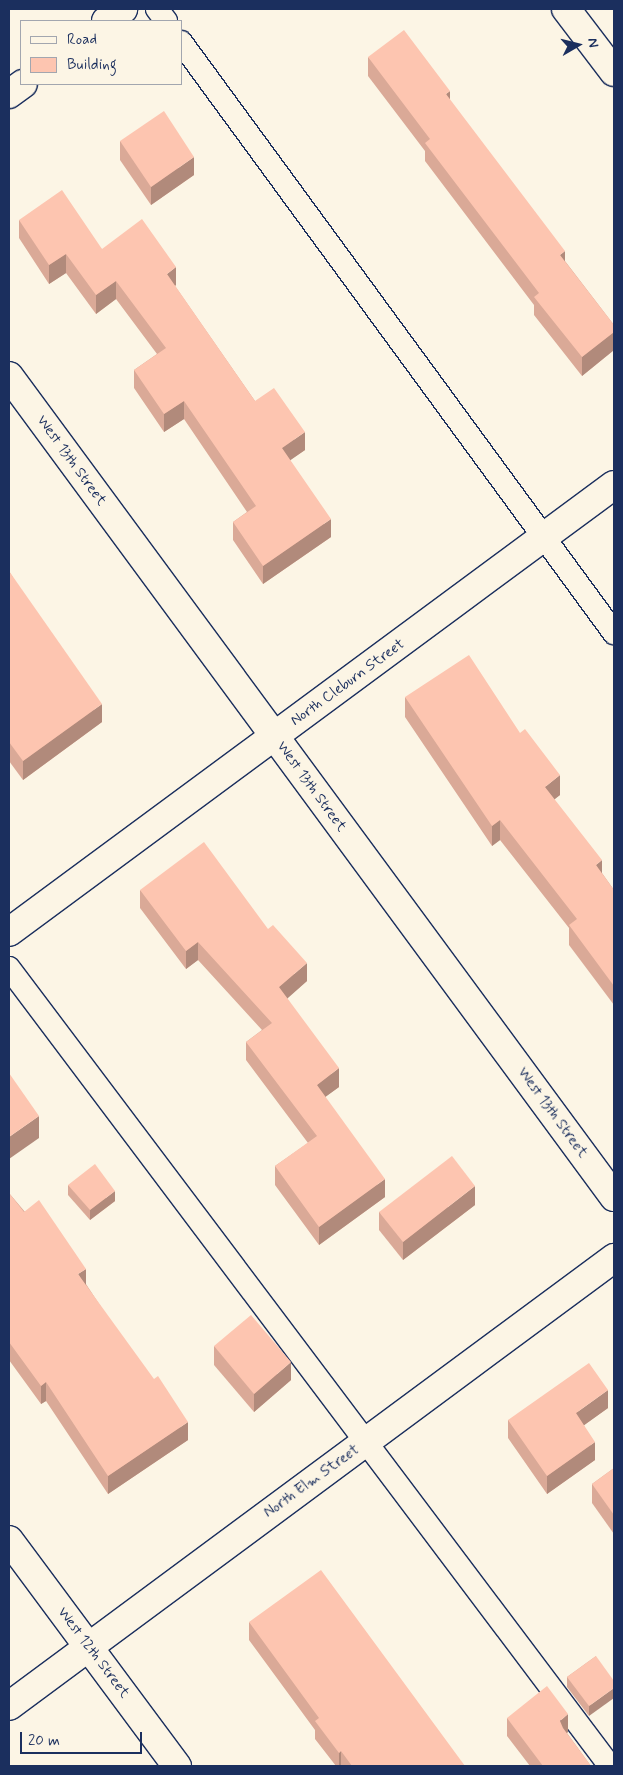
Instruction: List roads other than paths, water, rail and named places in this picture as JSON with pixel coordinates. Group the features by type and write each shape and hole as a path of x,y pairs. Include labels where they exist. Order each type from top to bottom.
{"street":[{"path":"107,20 123,9"},
{"path":"566,9 614,72"},
{"path":"9,94 22,85"},
{"name":"West 13th Street","path":"9,376 614,1197"},
{"name":"North Cleburn Street","path":"9,932 614,485"},
{"name":"North Elm Street","path":"9,1706 614,1258"},
{"name":"West 12th Street","path":"9,1540 177,1766"}],"lane":[{"path":"157,9 165,20"},
{"path":"182,43 614,634"},
{"path":"9,968 610,1766"}]}
